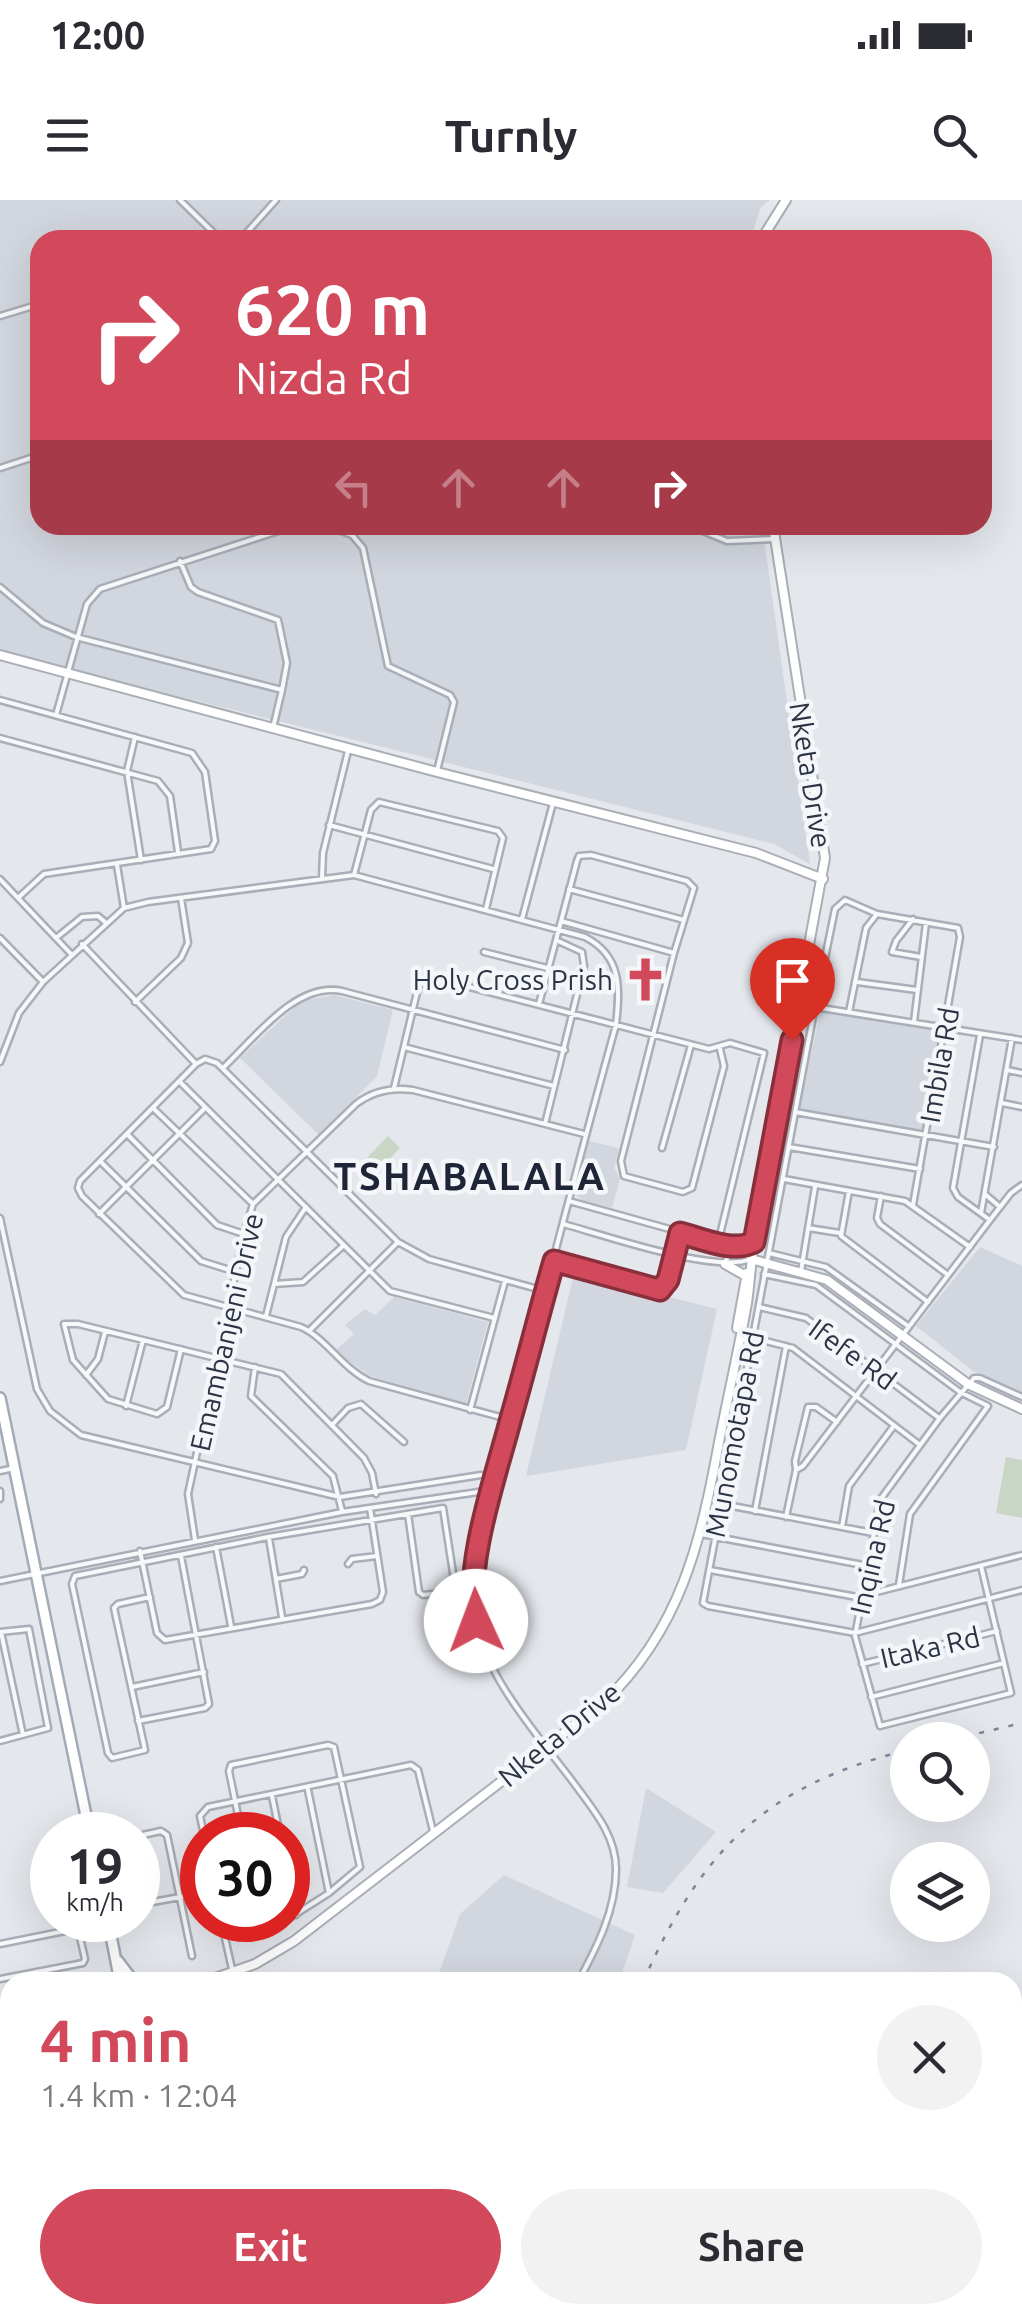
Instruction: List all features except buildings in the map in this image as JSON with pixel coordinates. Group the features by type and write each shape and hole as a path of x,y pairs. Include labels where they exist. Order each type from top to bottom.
{"main road":[{"path":"0,1398 85,1812"},
{"path":"113,1942 117,1972"},
{"path":"116,1959 126,1972"}],"street":[{"path":"180,200 211,230"},
{"path":"249,230 276,200"},
{"path":"767,230 786,200"},
{"path":"0,316 30,307"},
{"path":"0,468 30,458"},
{"path":"56,715 87,604 100,588 265,535"},
{"path":"352,535 363,548 388,666 450,695 454,702 437,772"},
{"path":"712,535 727,541 775,538"},
{"name":"Nketa Drive","path":"238,1972 294,1941 602,1704 642,1660 684,1584 701,1534 823,878 824,850 775,535"},
{"path":"180,562 191,587 198,592 273,615 278,620 287,654 273,728"},
{"path":"0,587 43,624 76,638 282,690"},
{"path":"0,655 437,772 756,852 823,878"},
{"path":"0,700 185,750 198,758 203,765 214,844 211,849 44,874 18,898"},
{"path":"135,736 127,772 141,860"},
{"path":"0,738 158,781 167,789 178,854"},
{"path":"322,878 329,825 349,748"},
{"path":"354,874 373,806 383,802 498,831 503,838 486,909"},
{"path":"522,919 553,802"},
{"path":"329,825 495,870"},
{"path":"539,1004 579,856 591,855 689,882 694,888 620,1168 630,1179 684,1192 692,1188 724,1066 720,1049"},
{"path":"117,865 124,908"},
{"path":"0,1062 24,1004 71,954 124,908 180,896 354,874 558,929 592,941 613,963 620,991 616,1025 492,1490 473,1578 473,1610 495,1674 598,1816 614,1850 615,1882 608,1916 583,1972"},
{"path":"0,879 71,954"},
{"path":"569,890 684,920"},
{"path":"136,1002 186,950 180,896"},
{"name":"Munomotapa Rd","path":"855,1632 705,1605 702,1600 835,910 844,900 877,914"},
{"path":"849,1012 866,928 877,914 926,922 914,1022"},
{"path":"56,938 82,917 95,915 106,922"},
{"path":"914,920 892,952 920,957"},
{"path":"560,921 674,952"},
{"name":"Imbila Rd","path":"913,1205 960,936 956,925 926,922"},
{"path":"0,938 42,982"},
{"path":"545,1124 584,966 582,952 556,941"},
{"path":"82,944 196,1064"},
{"path":"484,952 548,969"},
{"path":"585,1135 394,1088 420,980 431,976 691,1045 720,1049 730,1043 764,1053 722,1244"},
{"path":"855,982 917,990"},
{"path":"223,1068 289,1006 311,992 334,989 564,1050"},
{"path":"815,1007 1022,1040"},
{"path":"797,1014 812,1017"},
{"path":"980,1033 953,1188 990,1220"},
{"path":"0,1034 9,1036"},
{"path":"981,1213 1012,1038"},
{"path":"662,1148 691,1045"},
{"path":"404,1047 554,1086"},
{"path":"511,1420 363,1378 310,1331 184,1295 99,1214 78,1186 196,1064 211,1059 398,1242 429,1259 545,1291"},
{"path":"1007,1070 1022,1072"},
{"path":"180,1082 390,1291 494,1318"},
{"name":"Emambanjeni Drive","path":"195,1540 188,1494 244,1234 254,1204 365,1097 394,1088"},
{"path":"1002,1103 1022,1107"},
{"path":"99,1214 207,1107"},
{"path":"154,1109 254,1204"},
{"path":"796,1112 994,1147"},
{"path":"127,1135 217,1225 244,1234"},
{"path":"789,1146 920,1169"},
{"path":"100,1161 201,1262 236,1272"},
{"path":"784,1179 913,1205 970,1247"},
{"path":"801,1270 816,1185"},
{"path":"796,1470 803,1466 1000,1207 1022,1185"},
{"path":"840,1233 849,1190"},
{"path":"986,1194 1000,1207"},
{"path":"881,1196 877,1218 880,1224 948,1275"},
{"path":"569,1201 722,1244 745,1247 754,1242"},
{"path":"266,1316 286,1236 306,1207"},
{"path":"0,1218 37,1389 50,1411 78,1433 340,1497 481,1475"},
{"path":"563,1224 725,1264 748,1277 768,1258"},
{"path":"808,1228 840,1233 928,1302"},
{"path":"554,1261 656,1290 666,1285 680,1233"},
{"path":"310,1331 398,1242"},
{"path":"722,1244 751,1259"},
{"path":"722,1244 729,1251 725,1264"},
{"path":"274,1284 303,1282 344,1245"},
{"path":"725,1264 768,1258 802,1260 829,1268 909,1327"},
{"path":"768,1258 827,1280 968,1384 1022,1409"},
{"path":"764,1274 816,1285 960,1392 988,1406 912,1510 899,1586"},
{"path":"470,1410 505,1281"},
{"name":"Ifefe Rd","path":"758,1308 800,1314 940,1418"},
{"path":"180,1350 166,1410 157,1414 112,1401 72,1360 64,1324 218,1357 281,1374 364,1458 376,1494"},
{"path":"86,1375 98,1359 106,1332"},
{"path":"752,1338 786,1346 920,1445"},
{"path":"126,1406 144,1340"},
{"path":"754,1510 786,1346"},
{"path":"255,1367 252,1396 330,1473 342,1512"},
{"path":"968,1384 980,1378 1022,1397"},
{"name":"Inqina Rd","path":"871,1697 855,1632 882,1496 968,1384"},
{"path":"332,1425 348,1408 362,1404 404,1442"},
{"path":"786,1517 808,1408 816,1407 837,1422"},
{"path":"842,1527 849,1486 894,1425"},
{"path":"0,1471 15,1468"},
{"path":"0,1581 342,1512 492,1490"},
{"path":"0,1491 0,1499"},
{"path":"722,1504 874,1533"},
{"path":"140,1551 160,1638 170,1640 378,1602 383,1592 370,1508"},
{"path":"150,1597 114,1608 144,1752 111,1758 72,1584 78,1574 268,1537 408,1514 445,1510 455,1586 452,1592 423,1596 419,1592 408,1514"},
{"path":"701,1534 868,1566"},
{"path":"268,1537 282,1617"},
{"path":"216,1547 232,1627"},
{"path":"138,1721 207,1708 210,1702 181,1554"},
{"path":"708,1570 852,1597 1022,1555"},
{"path":"348,1564 352,1559 377,1556"},
{"path":"981,1566 1012,1691 1009,1696 879,1725 871,1697 1004,1663"},
{"path":"276,1579 302,1574 304,1570"},
{"path":"855,1632 1022,1590"},
{"path":"0,1740 48,1730 29,1631 24,1627 1,1632 23,1735"},
{"name":"Itaka Rd","path":"862,1664 997,1631"},
{"path":"132,1686 204,1672"},
{"path":"238,1812 229,1769 236,1763 331,1745 336,1751 360,1865 310,1906"},
{"path":"202,1812 210,1806 414,1766 434,1835"},
{"path":"307,1788 329,1893"},
{"path":"272,1795 275,1812"},
{"path":"160,1832 167,1834 180,1898 160,1902"},
{"path":"0,1944 75,1929 80,1933 86,1959 83,1963 36,1972"},
{"path":"189,1942 192,1956"},
{"path":"226,1942 234,1972"}],"shaded area":[{"path":"0,200 770,200 761,207 753,230 30,230 30,535 763,535 810,864 774,844 0,652"},
{"path":"334,995 393,1010 377,1076 319,1135 240,1058 301,1001"},
{"path":"820,1012 943,1029 923,1134 799,1111"},
{"path":"589,1141 619,1148 614,1168 620,1179 612,1208 576,1195"},
{"path":"980,1247 1022,1266 1022,1392 973,1371 916,1326"},
{"path":"574,1273 717,1309 686,1450 526,1476"},
{"path":"394,1297 488,1322 466,1404 370,1376 335,1351 354,1334 345,1325 365,1309 375,1315"},
{"path":"646,1788 716,1832 663,1893 627,1887"},
{"path":"504,1875 635,1935 622,1972 440,1972 460,1914"}],"green space":[{"path":"388,1136 400,1148 372,1177 360,1165"},
{"path":"1006,1457 1022,1460 1022,1518 996,1513"}],"railway":[{"path":"990,1731 1022,1723"},
{"path":"648,1972 689,1895 744,1830 777,1804 814,1783 890,1755"}],"place":[{"name":"Holy Cross Prish","path":"646,979"}],"district":[{"name":"TSHABALALA","path":"470,1176"}],"route":[{"path":"476,1621 472,1598 475,1566 554,1261 660,1290 668,1280 680,1233 727,1246 745,1247 754,1242 792,1040"}]}
